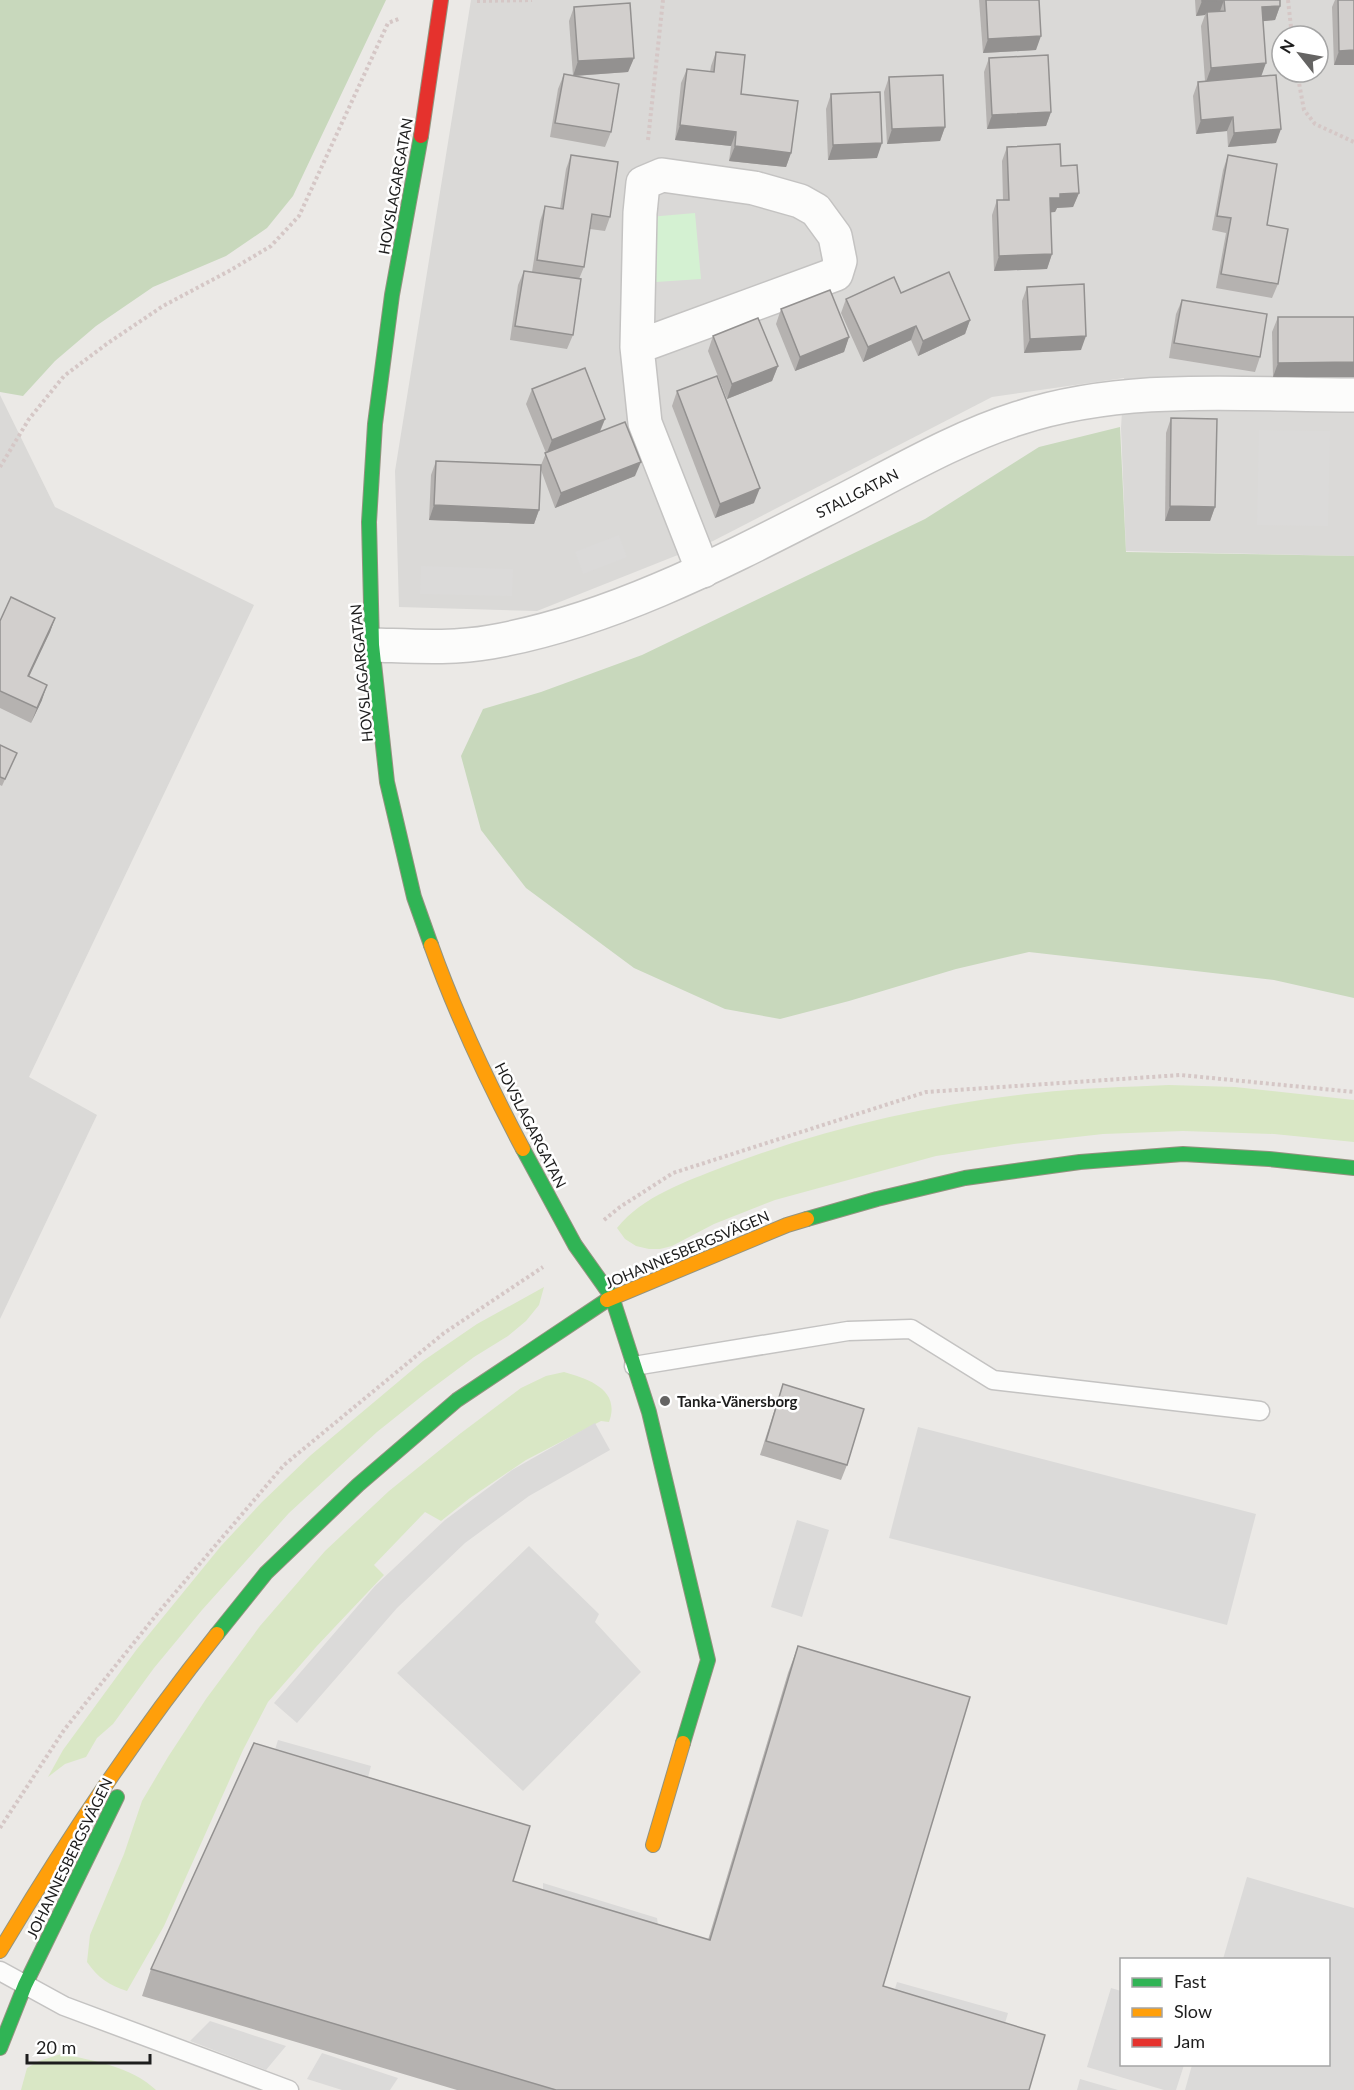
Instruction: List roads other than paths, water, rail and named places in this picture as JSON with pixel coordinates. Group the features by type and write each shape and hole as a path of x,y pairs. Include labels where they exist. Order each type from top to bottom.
{"street":[{"name":"HOVSLAGARGATAN","path":"441,1 420,141 392,295 375,424 369,522 372,645 387,782 414,897 445,985 501,1107 569,1235 612,1297 649,1412 667,1483 708,1660 653,1845"},
{"path":"637,347 836,274 840,261 835,237 816,210 800,201 754,188 662,175 643,183 640,213 637,347 645,423 703,571"},
{"name":"STALLGATAN","path":"372,645 438,646 489,642 554,629 703,571 968,437 1019,418 1077,403 1195,392 1354,395"},
{"name":"JOHANNESBERGSVÄGEN","path":"0,1951 95,1799 175,1687 266,1573 358,1485 457,1400 612,1297 787,1225 877,1199 965,1178 1080,1162 1183,1154 1269,1159 1354,1168"},
{"name":"JOHANNESBERGSVÄGEN","path":"0,2048 25,1985 134,1763 175,1687"}],"lane":[{"path":"634,1366 848,1330 911,1329 993,1380 1260,1412"},
{"path":"0,1971 64,2006 289,2090"}],"place":[{"name":"Tanka-Vänersborg","path":"665,1401"}]}
